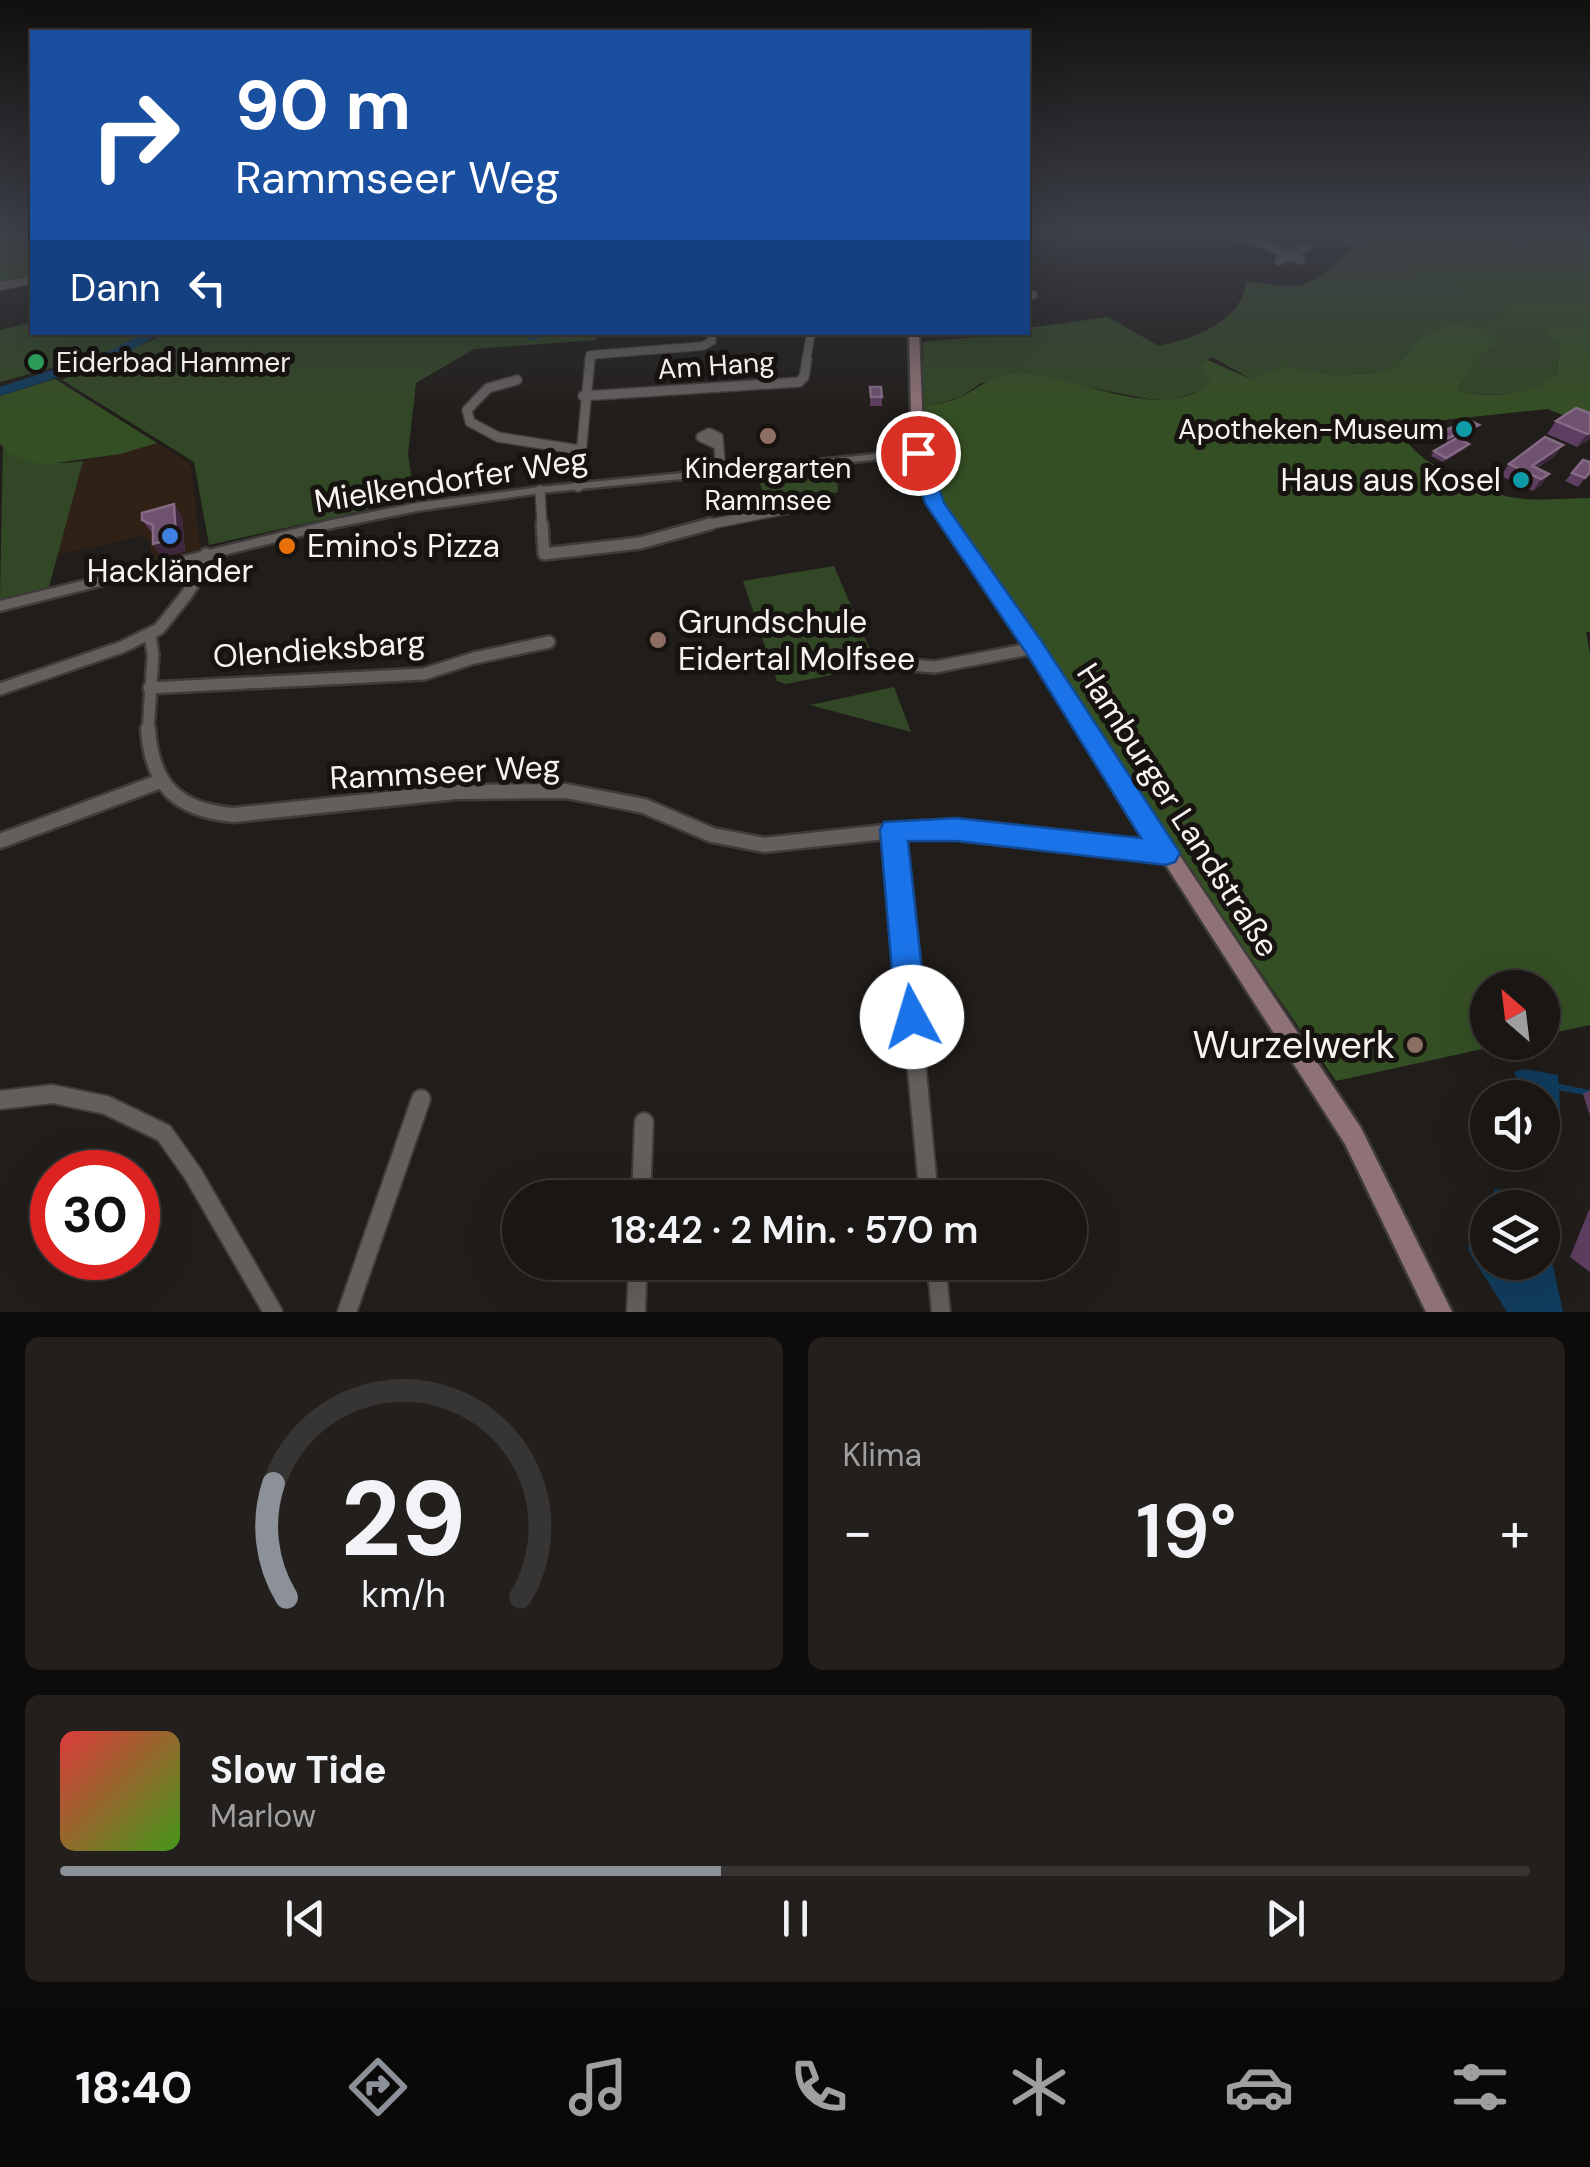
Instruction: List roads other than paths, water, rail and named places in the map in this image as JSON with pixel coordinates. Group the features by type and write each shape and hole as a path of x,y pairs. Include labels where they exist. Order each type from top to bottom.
{"main road":[{"name":"Hamburger Landstraße","path":"914,335 918,453 934,503 1034,648 1353,1136 1439,1312"}],"street":[{"path":"578,486 584,396 593,353 704,346 712,341 711,335"},
{"name":"Am Hang","path":"584,396 799,382 804,377 810,335"},
{"path":"517,380 494,385 476,396 467,410 470,422 498,437 580,450"},
{"path":"716,444 721,472"},
{"name":"Mielkendorfer Weg","path":"0,606 373,514 540,490 918,453"},
{"path":"540,490 544,554 640,544 726,519 813,504"},
{"path":"0,689 150,635 180,604 207,562 206,554"},
{"path":"0,841 161,781 150,734 149,688 156,650 150,635"},
{"name":"Olendieksbarg","path":"149,688 424,674 474,658 549,642"},
{"path":"910,665 935,667 1034,648"},
{"name":"Rammseer Weg","path":"161,781 178,802 196,812 217,815 456,792 566,791 644,806 712,835 764,845 894,830 956,830 1166,853"},
{"path":"894,830 927,1180"},
{"path":"0,1100 52,1094 106,1104 164,1133 193,1174 273,1312"},
{"path":"348,1312 421,1099"},
{"path":"642,1180 644,1122"},
{"path":"636,1312 637,1280"},
{"path":"938,1280 941,1312"}],"water":[{"path":"1525,1069 1558,1075 1558,1080 1518,1080 1514,1072"},
{"path":"1487,1280 1556,1280 1563,1312 1507,1312"}],"waterway":[{"path":"0,392 115,354 151,335"},
{"path":"529,339 546,335"},
{"path":"1560,1087 1590,1093"}],"place":[{"name":"Eiderbad Hammer","path":"36,362"},
{"name":"Apotheken-Museum","path":"1464,429"},
{"name":"Kindergarten Rammsee","path":"768,436"},
{"name":"Haus aus Kosel","path":"1521,480"},
{"name":"Hackländer","path":"170,536"},
{"name":"Emino's Pizza","path":"287,546"},
{"name":"Grundschule Eidertal Molfsee","path":"658,640"},
{"name":"Wurzelwerk","path":"1415,1045"}]}
